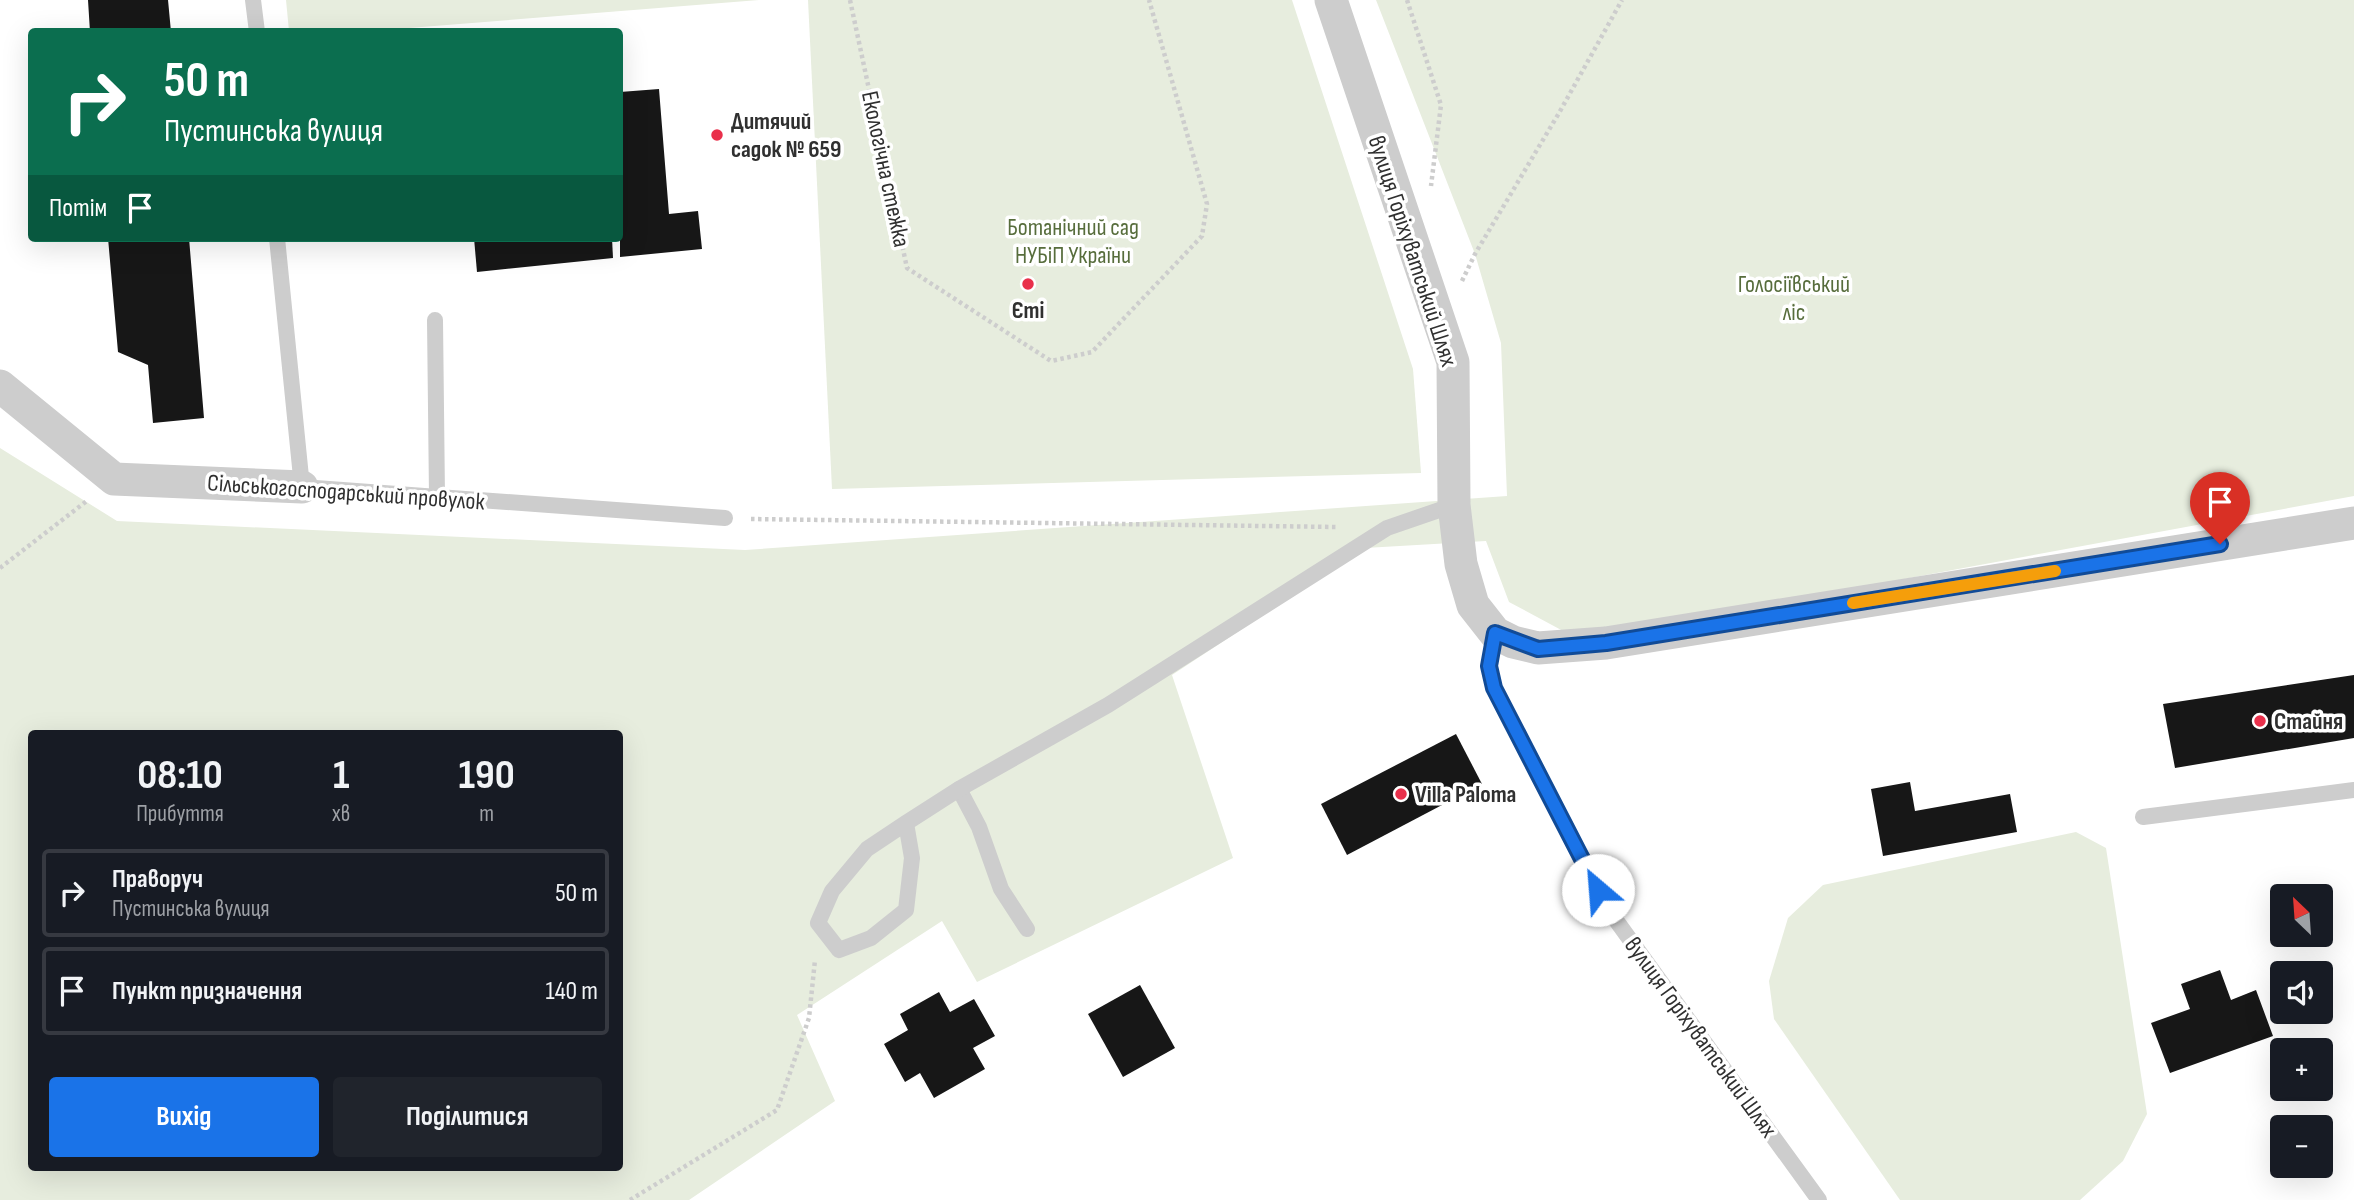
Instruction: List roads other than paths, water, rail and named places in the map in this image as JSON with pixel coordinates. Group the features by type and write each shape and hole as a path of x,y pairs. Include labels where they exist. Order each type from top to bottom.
{"street":[{"name":"вулиця Горіхуватський Шлях","path":"1331,0 1454,362 1454,505 1461,564 1473,605 1495,633"},
{"name":"Сільськогосподарський провулок","path":"0,386 114,479 302,487"},
{"path":"1495,633 1538,649 1606,643 2354,523"}],"lane":[{"path":"253,0 256,28"},
{"path":"277,242 302,487"},
{"path":"435,320 437,497"},
{"name":"Сільськогосподарський провулок","path":"302,487 726,518"},
{"path":"906,823 912,858 906,910 871,938 839,950 818,923 832,891 867,849 906,823 959,789 1108,705 1387,528 1454,505"},
{"name":"вулиця Горіхуватський Шлях","path":"1495,633 1489,666 1494,688 1610,912 1819,1200"},
{"path":"959,789 979,827 1001,889 1027,929"},
{"path":"2143,817 2354,789"}],"place":[{"name":"Дитячий садок № 659","path":"717,135"},
{"name":"Єті","path":"1028,284"},
{"name":"Стайня","path":"2260,721"},
{"name":"Villa Paloma","path":"1401,794"}],"park label":[{"name":"Ботанічний сад НУБіП України","path":"1073,241"},
{"name":"Голосіївський ліс","path":"1794,298"}]}
